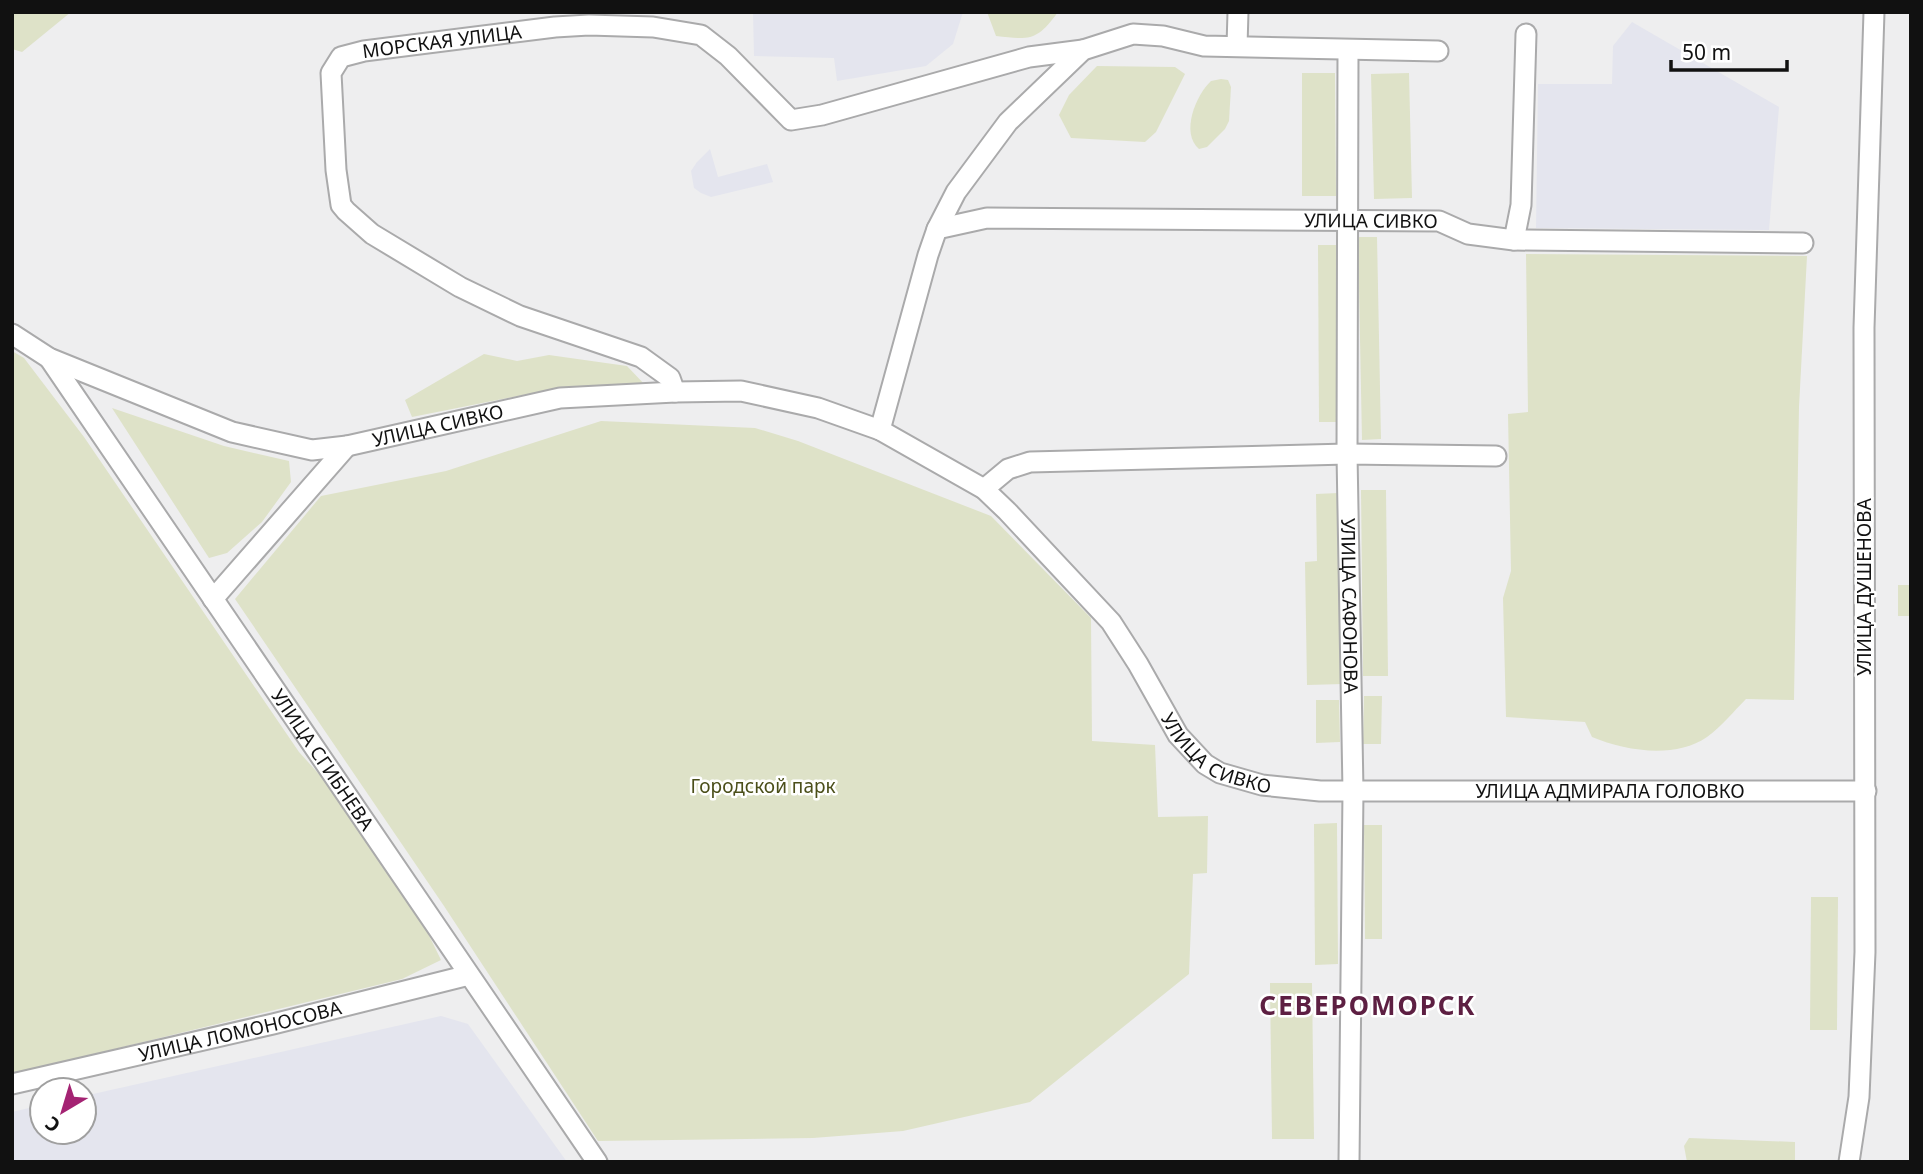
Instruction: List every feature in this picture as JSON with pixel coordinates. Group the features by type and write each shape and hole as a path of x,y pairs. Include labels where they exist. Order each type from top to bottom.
{"street":[{"path":"1237,46 1238,12"},
{"name":"УЛИЦА ДУШЕНОВА","path":"1849,1162 1859,1097 1864,979 1864,341 1874,12"},
{"name":"МОРСКАЯ УЛИЦА","path":"675,392 670,378 641,357 520,316 460,287 372,234 346,211 341,205 336,170 331,73 341,57 364,51 555,27 653,27 701,35 728,57 791,120 822,115 1029,57 1083,50"},
{"path":"880,430 928,255 937,229 956,192 1008,122 1083,50 1133,34 1163,36 1204,46 1438,51"},
{"path":"1514,240 1521,205 1526,34"},
{"name":"УЛИЦА САФОНОВА","path":"1349,50 1347,454 1353,791 1349,1162"},
{"name":"УЛИЦА СИВКО","path":"937,229 987,218 1439,221 1468,234 1514,240 1803,243"},
{"name":"УЛИЦА СИВКО","path":"12,334 49,358 232,432 312,450 346,446 560,398 741,391 818,408 880,430 984,489 1049,554 1111,622 1178,736 1205,764 1220,773 1262,785 1320,791 1353,791"},
{"name":"УЛИЦА СГИБНЕВА","path":"49,358 597,1162"},
{"path":"213,599 346,446"},
{"path":"984,489 1009,469 1030,462 1347,454 1496,456"},
{"name":"УЛИЦА АДМИРАЛА ГОЛОВКО","path":"1353,791 1866,791"},
{"name":"УЛИЦА ЛОМОНОСОВА","path":"12,1084 298,1018 469,975"}],"shaded area":[{"path":"753,12 963,12 953,44 926,66 837,81 834,58 754,56"},
{"path":"1632,22 1779,107 1769,230 1536,228 1538,84 1612,84 1613,46"},
{"path":"710,149 718,177 767,164 773,182 711,197 701,193 694,188 691,171"},
{"path":"441,1016 468,1024 567,1162 12,1162 12,1112 28,1108 28,1146 98,1146 98,1093"}],"green space":[{"path":"15,12 71,12 22,52 12,49 12,15"},
{"path":"987,12 1058,12 1038,33 1017,38 996,36"},
{"path":"1097,66 1175,67 1185,74 1156,132 1145,142 1071,138 1059,115 1069,95"},
{"path":"1302,73 1335,73 1336,196 1302,196"},
{"path":"1409,73 1412,198 1374,199 1371,74"},
{"path":"1228,80 1231,87 1229,121 1225,129 1207,147 1199,149 1191,134 1192,114 1205,87 1211,81"},
{"path":"1358,237 1377,237 1381,439 1362,440"},
{"path":"1318,245 1338,245 1339,422 1319,422"},
{"path":"1526,254 1807,256 1799,407 1794,700 1746,699 1707,737 1694,744 1666,750 1635,749 1605,742 1592,737 1585,722 1506,717 1503,598 1511,571 1508,414 1528,412"},
{"path":"12,351 24,358 84,437 299,752 327,783 422,921 441,960 402,979 12,1074"},
{"path":"484,354 517,361 549,355 627,366 647,387 553,389 412,417 405,400"},
{"path":"112,408 224,446 289,461 291,482 262,522 227,553 209,558"},
{"name":"Городской парк","path":"601,421 755,428 798,441 991,516 1091,618 1092,741 1155,745 1158,817 1208,816 1207,873 1193,874 1189,974 1030,1102 903,1131 813,1138 598,1141 444,906 235,599 321,496 446,471"},
{"path":"1361,490 1386,490 1388,676 1363,676"},
{"path":"1338,493 1343,684 1307,685 1305,562 1317,561 1316,494"},
{"path":"1898,585 1911,585 1911,616 1898,616"},
{"path":"1364,696 1382,696 1381,744 1363,744"},
{"path":"1316,700 1339,700 1340,742 1316,743"},
{"path":"1337,823 1338,964 1315,965 1314,824"},
{"path":"1364,825 1382,825 1382,939 1365,939"},
{"path":"1811,897 1838,897 1837,1030 1810,1030"},
{"path":"1270,983 1312,983 1314,1139 1272,1139"},
{"path":"1689,1138 1795,1142 1795,1162 1687,1162 1684,1146"}],"district":[{"name":"СЕВЕРОМОРСК","path":"1368,1005"}]}
